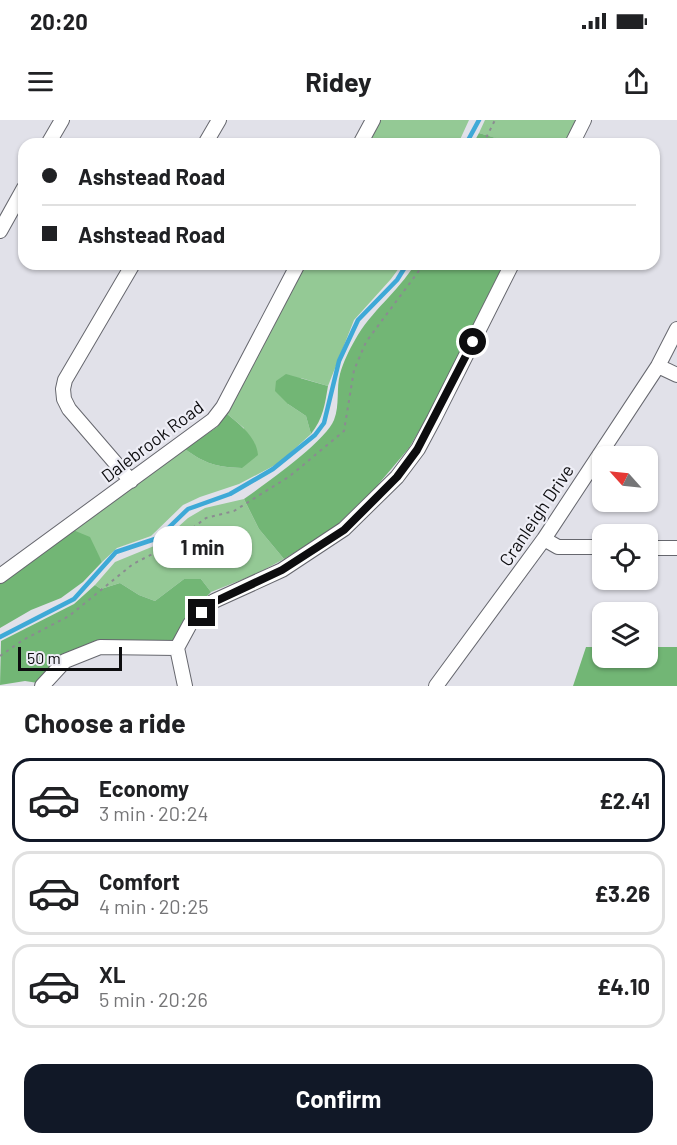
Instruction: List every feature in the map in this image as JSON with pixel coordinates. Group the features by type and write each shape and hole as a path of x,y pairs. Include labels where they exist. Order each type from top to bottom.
{"street":[{"path":"52,138 62,120"},
{"path":"208,138 219,120"},
{"path":"363,138 373,120"},
{"path":"575,138 584,120"},
{"path":"0,231 18,199"},
{"path":"129,270 70,368 63,389 64,399 69,409 130,481"},
{"name":"Dalebrook Road","path":"0,576 213,420 224,407 295,270"},
{"path":"185,686 177,648 190,624 214,602 282,570 344,530 397,477 417,450 434,420 509,270"},
{"name":"Cranleigh Drive","path":"436,686 544,539 658,366 677,329"},
{"path":"658,366 677,375"},
{"path":"544,539 558,547 592,547"},
{"path":"658,548 677,548"},
{"path":"42,686 65,661 100,647 177,648"}],"path":[{"path":"486,138 495,120"},
{"path":"0,656 23,640 69,616 133,564 170,545 206,518 234,512 290,476 344,431 354,370 366,342 420,270"}],"green space":[{"path":"378,120 469,120 461,138 369,138"},
{"path":"485,120 577,120 568,138 495,138 479,133"},
{"path":"479,133 496,138 476,138"},
{"path":"301,270 398,270 354,320 328,386 301,378 288,404 306,416 311,434 279,463 239,484 183,505 151,536 117,548 102,562 73,530 185,449 212,464 242,468 244,428 226,413"},
{"path":"411,270 502,270 439,397 409,448 376,487 334,528 284,559 259,529 244,499 294,462 329,429 336,414 338,385 344,361 361,330"},
{"path":"286,374 328,386 321,417 311,434 306,416 288,404 275,391 276,381"},
{"path":"226,413 246,431 257,448 258,455 242,468 212,464 185,449 217,427"},
{"path":"244,499 259,529 284,559 256,574 211,592 201,579 184,579 155,601 139,595 120,583 101,589 95,585 115,562 159,544 188,518 205,508"},
{"path":"73,530 90,537 102,562 83,582 61,598 31,610 0,628 0,583"},
{"path":"184,579 201,579 211,592 185,619 174,643 73,651 48,669 38,683 25,681 0,685 1,641 74,604 95,585 101,589 120,583 139,595 155,601"},
{"path":"586,647 592,647 592,668 658,668 658,647 677,647 677,686 573,686"}],"waterway":[{"path":"469,138 479,120"},
{"path":"0,637 74,599 116,552 158,538 188,509 230,494 273,469 315,435 324,423 339,361 358,320 397,280 403,270"}],"route":[{"path":"202,613 214,602 282,570 344,530 397,477 417,450 434,420 473,342"}]}
